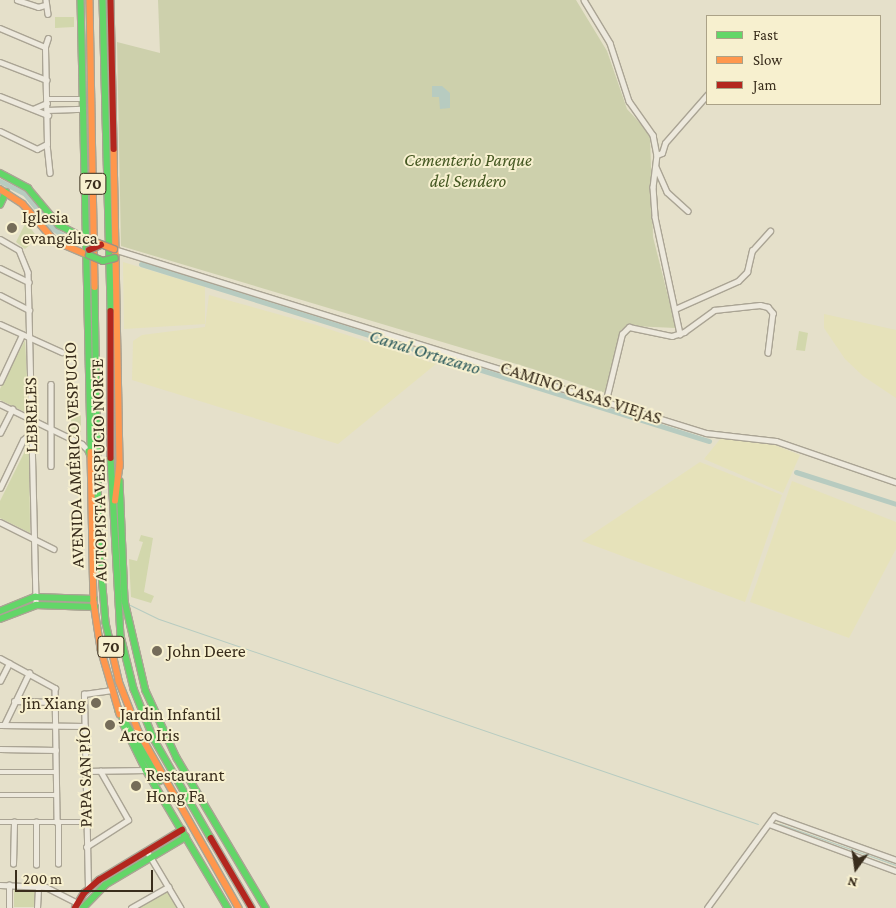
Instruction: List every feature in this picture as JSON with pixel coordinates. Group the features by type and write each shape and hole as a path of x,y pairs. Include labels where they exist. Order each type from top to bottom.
{"main road":[{"name":"AVENIDA AMÉRICO VESPUCIO","path":"81,0 87,239 89,451 94,607 100,649 119,711 146,770 228,908"},
{"name":"AUTOPISTA VESPUCIO NORTE","path":"90,0 102,594 112,654 135,723 173,796 239,908"},
{"name":"AUTOPISTA VESPUCIO NORTE","path":"102,0 112,362 112,525 119,624 138,701 168,766 252,908"},
{"path":"111,0 120,463 125,601 142,677 169,744 266,908"},
{"path":"0,173 28,188 59,225 117,253"},
{"path":"0,189 27,207 55,241 103,260 117,253"},
{"path":"0,205 6,192"},
{"path":"87,253 103,245"},
{"path":"89,451 99,486"},
{"path":"112,525 120,463"},
{"path":"0,611 36,597 94,600"},
{"path":"0,619 36,605 94,607"},
{"path":"119,711 153,772 173,796"},
{"path":"76,906 88,888 182,830"},
{"path":"83,908 100,889 186,837"}],"street":[{"path":"17,0 38,7 46,3 48,14"},
{"path":"584,0 610,44 629,101 653,135 656,155 653,187 656,227 680,334"},
{"path":"0,28 45,47"},
{"path":"48,38 45,47 48,112 43,147 50,156"},
{"path":"0,62 47,80"},
{"path":"0,96 33,109 48,112 84,109"},
{"path":"656,155 662,154 665,143 706,96"},
{"path":"33,109 47,101 83,98"},
{"path":"0,131 43,147 50,156 50,173"},
{"path":"656,166 667,192 688,211"},
{"path":"675,309 743,277 752,251 770,231"},
{"name":"LEBRELES","path":"0,239 21,252 28,268 36,605"},
{"name":"CAMINO CASAS VIEJAS","path":"117,253 606,400 706,432 776,441 896,482"},
{"path":"0,268 28,282"},
{"path":"0,295 29,310"},
{"path":"606,400 625,329 641,329 672,336 680,334 714,310 760,305 768,307 773,313 768,353"},
{"path":"1,326 62,352"},
{"path":"0,382 22,335"},
{"path":"51,384 51,466"},
{"path":"0,404 82,444 89,451"},
{"path":"0,434 12,409"},
{"path":"0,488 23,440 32,432"},
{"path":"82,444 89,440"},
{"path":"0,522 54,549"},
{"path":"0,658 55,687 58,864"},
{"path":"0,681 9,663"},
{"path":"28,673 2,725 84,726"},
{"name":"PAPA SAN PÍO","path":"88,888 84,693 112,690"},
{"path":"14,701 56,702"},
{"path":"0,749 56,750"},
{"path":"85,771 146,770"},
{"path":"86,847 128,820 100,771"},
{"path":"0,772 56,772"},
{"path":"0,795 56,795"},
{"path":"707,908 774,816 857,851 896,871"},
{"path":"0,822 86,822"},
{"path":"13,864 14,822"},
{"path":"36,822 36,865"},
{"path":"769,824 857,851 896,860"},
{"path":"147,851 181,908"},
{"path":"0,885 38,886 56,890 76,906"},
{"path":"9,908 10,885"},
{"path":"37,908 38,886"},
{"path":"130,908 168,887"}],"shaded area":[{"path":"432,86 442,86 450,93 450,108 440,109 439,97 432,97"},
{"path":"123,262 205,287 205,324 124,329"},
{"path":"209,295 313,324 436,364 338,444 132,380 133,341 142,335 205,327"},
{"path":"824,314 896,330 896,398 863,376 845,359 824,328"},
{"path":"721,438 775,445 800,455 783,493 704,459"},
{"path":"700,462 782,495 745,602 582,541"},
{"path":"792,481 896,522 896,549 849,638 750,602"}],"green space":[{"name":"Cementerio Parque del Sendero","path":"158,0 576,0 607,51 627,109 650,134 653,237 676,328 631,326 621,330 605,393 533,369 121,246 117,42 160,53"},
{"path":"55,17 74,17 74,27 55,28"},
{"path":"26,222 38,238 25,249 16,242"},
{"path":"799,331 808,333 805,351 796,350"},
{"path":"25,340 29,414 0,400 0,389"},
{"path":"71,415 81,415 81,432 71,432"},
{"path":"29,443 30,533 0,518 0,501"},
{"path":"73,522 82,522 82,542 73,542"},
{"path":"141,535 153,538 144,592 154,596 151,603 131,597 129,559 137,561 143,542 139,541"},
{"path":"14,889 35,889 35,907 14,907"},
{"path":"167,890 178,908 135,908"}],"waterway":[{"name":"Canal Ortuzano","path":"0,181 25,194 52,228 64,236"},
{"name":"Canal Ortuzano","path":"141,264 709,441"},
{"name":"Canal Ortuzano","path":"796,472 896,504"},
{"path":"130,605 159,619 758,824"},
{"path":"780,824 896,865"}],"traffic: fast":[{"path":"81,0 91,452"},
{"path":"103,0 111,311"},
{"path":"0,173 28,188 59,225 86,239"},
{"path":"0,205 6,192"},
{"path":"89,255 103,261 115,258"},
{"path":"95,287 99,539 106,623 113,654"},
{"path":"89,451 96,468"},
{"path":"111,458 121,636 134,689 154,739 211,838"},
{"path":"120,481 125,601 146,691 177,758 266,908"},
{"path":"0,611 35,597 94,599"},
{"path":"0,619 36,605 95,607"},
{"path":"119,711 160,781"},
{"path":"124,725 146,770 228,908"},
{"path":"83,908 105,885 186,837"}],"traffic: slow":[{"path":"90,0 95,287"},
{"path":"114,149 120,467"},
{"path":"0,189 23,204 55,241 88,255"},
{"path":"88,239 114,249"},
{"path":"91,452 94,603 101,649 120,714"},
{"path":"115,501 120,463"},
{"path":"113,654 119,681 139,732 239,908"}],"traffic: jam":[{"path":"111,0 114,149"},
{"path":"89,250 101,245"},
{"path":"111,311 111,458"},
{"path":"75,908 84,893 99,880 182,830"},
{"path":"211,838 252,908"}],"place":[{"name":"Iglesia evangélica","path":"12,228"},
{"name":"John Deere","path":"157,651"},
{"name":"Jin Xiang","path":"96,703"},
{"name":"Jardin Infantil Arco Iris","path":"110,725"},
{"name":"Restaurant Hong Fa","path":"136,786"}]}
